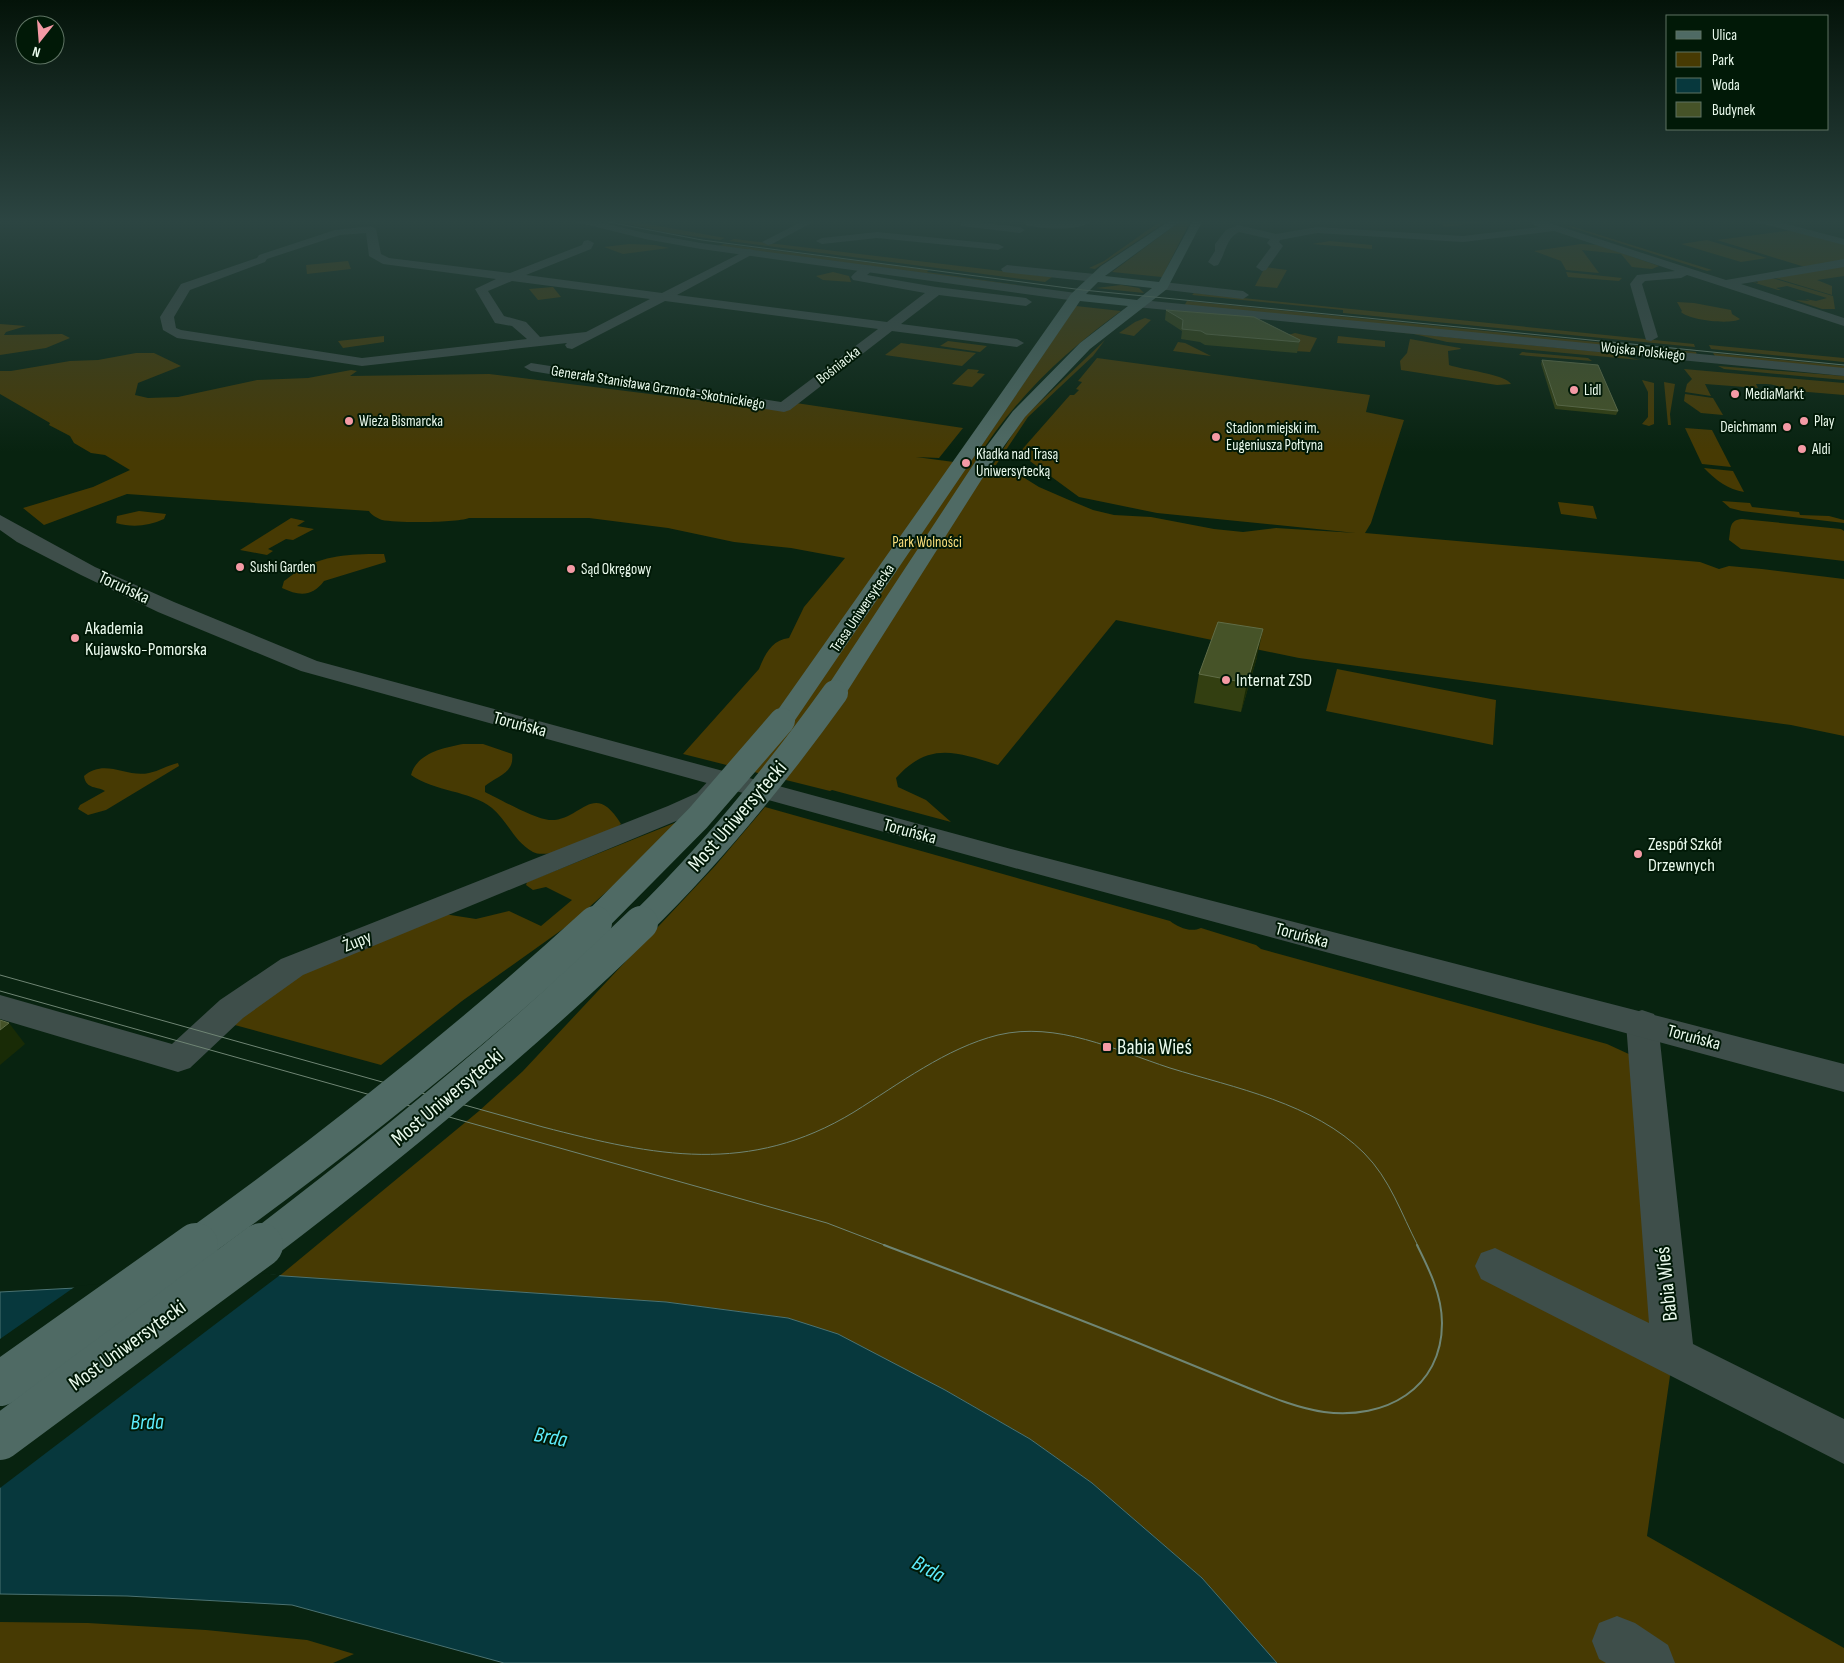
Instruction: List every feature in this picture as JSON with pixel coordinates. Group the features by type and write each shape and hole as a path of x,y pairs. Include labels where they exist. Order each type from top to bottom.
{"main road":[{"name":"Trasa Uniwersytecka","path":"782,721 1075,298"},
{"name":"Wojska Polskiego","path":"1089,298 1141,304"},
{"name":"Trasa Uniwersytecka","path":"835,693 986,459 1031,400 1085,346 1149,298"},
{"name":"Most Uniwersytecki","path":"0,1438 176,1310 363,1167 552,1008 631,933 729,831 785,762 835,693"},
{"name":"Most Uniwersytecki","path":"0,1384 310,1160 492,1016 632,888 720,797 782,721"}],"street":[{"path":"179,298 167,317 170,330 219,341 362,362 588,336 661,298 1017,343"},
{"path":"486,298 500,320 520,322 529,330 536,342"},
{"name":"Bośniacka","path":"784,407 927,298"},
{"path":"990,298 1026,302"},
{"name":"Wojska Polskiego","path":"1633,336 1656,338 1641,298"},
{"path":"1767,298 1844,322"},
{"name":"Wojska Polskiego","path":"1141,304 1844,372"},
{"path":"1815,313 1844,312"},
{"name":"Generała Stanisława Grzmota-Skotnickiego","path":"588,336 531,367 784,407"},
{"name":"Toruńska","path":"3,525 24,538 138,595 309,666 723,780 1844,1078"},
{"name":"Żupy","path":"0,1007 178,1059 236,1004 259,986 292,967 678,812 706,799 723,780"},
{"name":"Babia Wieś","path":"1642,1023 1673,1354"},
{"path":"1495,1266 1673,1354 1844,1442"}],"green space":[{"path":"536,298 556,298 538,300"},
{"path":"1218,298 1239,298 1694,344 1695,347 1343,313 1343,310"},
{"path":"1833,298 1835,309 1822,309 1795,300 1816,301"},
{"path":"1187,301 1696,352 1697,355 1184,306"},
{"path":"1677,302 1694,303 1731,310 1732,314 1740,319 1719,322 1692,317 1681,312"},
{"name":"Park Wolności","path":"1076,306 1121,311 1059,361 1040,380 1004,420 974,464 1010,469 1039,487 1093,510 1114,515 1151,517 1214,529 1243,532 1276,528 1356,533 1157,513 1079,497 1019,453 1070,395 1074,395 1079,390 1076,389 1082,382 1078,381 1097,358 1370,395 1366,412 1404,420 1371,523 1365,533 1700,562 1719,569 1729,566 1844,579 1844,736 1791,725 1299,658 1116,620 998,765 969,756 944,753 932,754 908,766 896,778 898,787 926,800 951,822 832,790 683,754 759,669 770,649 783,639 789,638 804,607 845,558 791,548 734,542 668,528 589,518 469,518 439,522 400,522 382,520 369,511 127,494 44,525 23,508 93,487 130,470 105,455 91,453 74,443 70,436 49,425 50,423 0,394 0,371 11,371 70,361 98,360 136,353 154,353 181,366 138,383 135,395 148,398 178,397 257,380 308,378 351,370 357,371 350,376 489,374 779,410 796,403 963,428 939,458 916,457 969,464"},
{"path":"1145,318 1151,320 1134,336 1119,333 1135,322"},
{"path":"0,324 26,326 6,332 4,335 62,334 70,338 46,348 0,355"},
{"path":"1345,327 1611,353 1640,360 1447,342 1414,334"},
{"path":"1295,333 1317,338 1310,352 1280,350 1288,335"},
{"path":"384,336 384,342 343,348 338,341"},
{"path":"1338,336 1385,341 1385,347 1337,343"},
{"path":"1410,339 1460,348 1448,351 1449,365 1492,375 1511,384 1497,385 1401,370 1400,361 1407,353"},
{"path":"1105,340 1093,356 1028,417 996,465 993,465 1023,418"},
{"path":"948,341 987,346 980,352 940,346"},
{"path":"1178,342 1185,343 1211,356 1173,351"},
{"path":"901,343 976,353 962,366 885,355"},
{"path":"1709,345 1844,358 1844,362 1711,349"},
{"path":"1522,352 1588,358 1592,361 1519,355"},
{"path":"1713,353 1844,366 1844,369 1715,356"},
{"path":"1718,366 1844,376 1844,380 1724,369"},
{"path":"968,369 979,370 977,373 985,374 972,387 952,384"},
{"path":"1684,369 1844,383 1844,395 1784,390 1774,385 1763,384 1756,384 1758,388 1705,384 1711,396 1685,392 1687,384 1692,379"},
{"path":"1642,380 1654,383 1654,424 1649,426 1642,424 1648,417 1648,392"},
{"path":"1664,382 1675,384 1670,414 1671,425 1668,425"},
{"path":"1685,394 1713,398 1723,415 1701,413 1684,401"},
{"path":"1685,428 1712,430 1731,467 1702,464"},
{"path":"1704,468 1733,471 1744,492 1722,483"},
{"path":"1722,501 1750,503 1752,507 1799,512 1800,515 1829,516 1844,520 1844,523 1742,511 1730,508"},
{"path":"1558,502 1593,506 1597,519 1561,514"},
{"path":"139,511 166,514 164,519 146,525 134,526 116,523 117,516"},
{"path":"291,518 305,521 297,526 314,529 293,540 286,539 268,549 273,551 267,555 240,550"},
{"path":"1742,519 1841,529 1844,531 1844,561 1741,549 1729,540 1733,523"},
{"path":"384,554 386,562 324,581 315,590 305,594 294,593 282,588 284,581 295,572 322,560 332,557"},
{"path":"1337,669 1496,700 1493,745 1326,711"},
{"path":"463,744 483,744 512,754 511,766 508,770 485,786 485,792 508,804 549,820 560,819 594,803 602,804 611,811 621,824 578,846 552,853 541,854 533,852 521,843 492,808 483,802 420,781 411,775 419,761 425,757 447,747"},
{"path":"178,763 179,766 106,810 88,815 78,809 80,805 105,791 87,784 84,776 92,771 108,768 140,774 153,772"},
{"path":"765,807 1170,921 1184,929 1193,930 1201,928 1256,945 1261,949 1607,1044 1644,1061 1673,1355 1647,1536 1844,1648 1844,1663 1277,1663 1202,1578 1092,1483 1030,1439 945,1390 788,1318 666,1302 277,1278 479,1111 523,1071 715,866"},
{"path":"677,822 621,879 570,924 462,1001 381,1065 231,1024 298,974 444,914 476,919 509,911 541,926 572,900 546,887 533,890 526,885 527,882"},
{"path":"0,1622 88,1623 206,1630 307,1640 354,1654 333,1663 0,1663"}],"water":[{"name":"Brda","path":"240,1273 666,1302 788,1318 838,1334 945,1390 1030,1439 1092,1483 1202,1578 1277,1663 504,1663 292,1605 127,1596 0,1594 0,1292 94,1287"}],"pier":[{"path":"239,1271 280,1275 0,1488 0,1339 76,1286"}],"building":[{"path":"1166,310 1254,317 1300,340 1299,342 1206,334 1201,331 1182,329 1183,320"},
{"name":"Lidl","path":"1542,360 1598,365 1618,411 1557,405"},
{"path":"1218,622 1263,629 1247,683 1199,674"},
{"path":"0,1020 9,1023 0,1030"}],"tram line":[{"path":"1160,298 1844,365"},
{"path":"0,975 543,1127 624,1146 663,1152 739,1153 777,1145 815,1132 854,1112 923,1068 979,1041 998,1035 1020,1032 1064,1035 1107,1046 1170,1068 1247,1090 1298,1109 1322,1121 1344,1136 1373,1163 1388,1185 1418,1246"},
{"path":"0,991 827,1223 887,1246"},
{"path":"884,1245 1294,1405 1324,1412 1347,1413 1368,1411 1388,1405 1406,1395 1421,1382 1432,1366 1439,1346 1442,1323 1440,1302 1434,1282 1417,1245"}],"place":[{"name":"Lidl","path":"1574,390"},
{"name":"MediaMarkt","path":"1735,394"},
{"name":"Wieża Bismarcka","path":"349,421"},
{"name":"Play","path":"1804,421"},
{"name":"Deichmann","path":"1787,427"},
{"name":"Stadion miejski im. Eugeniusza Połtyna","path":"1216,437"},
{"name":"Aldi","path":"1802,449"},
{"name":"Kładka nad Trasą Uniwersytecką","path":"966,463"},
{"name":"Sushi Garden","path":"240,567"},
{"name":"Sąd Okręgowy","path":"571,569"},
{"name":"Akademia Kujawsko-Pomorska","path":"75,638"},
{"name":"Internat ZSD","path":"1226,680"},
{"name":"Zespół Szkół Drzewnych","path":"1638,854"},
{"name":"Babia Wieś","path":"1107,1047"}]}
